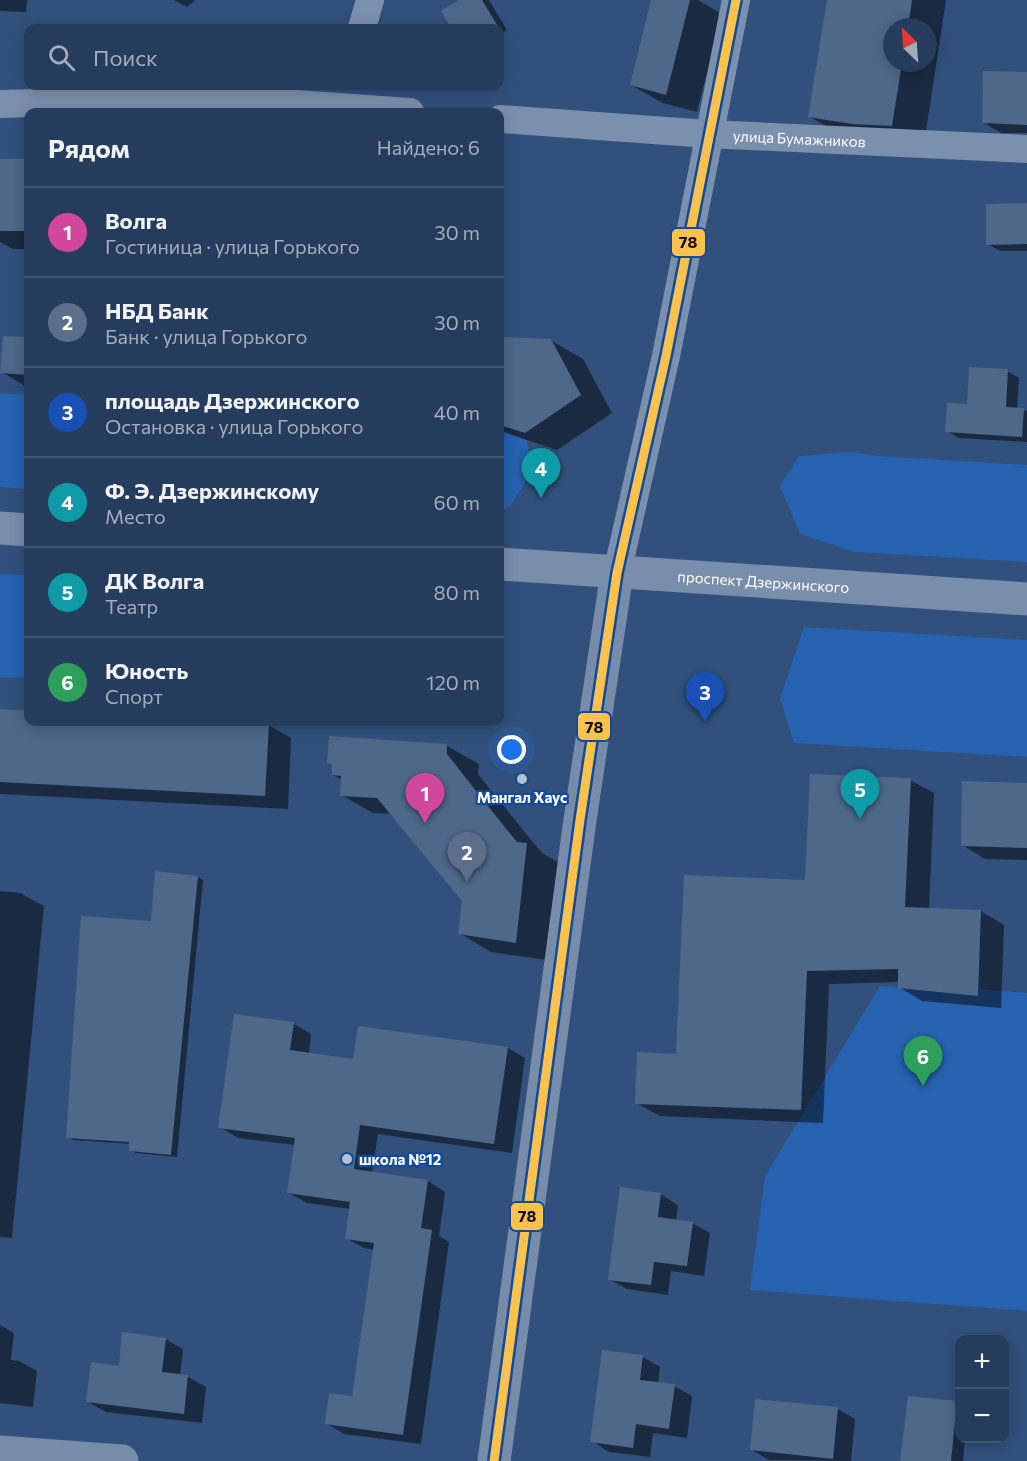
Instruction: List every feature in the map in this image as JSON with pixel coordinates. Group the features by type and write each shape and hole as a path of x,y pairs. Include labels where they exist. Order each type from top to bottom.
{"main road":[{"path":"0,528 24,530"},
{"name":"проспект Дзержинского","path":"504,564 1027,599"}],"street":[{"path":"363,24 370,0"},
{"path":"494,1461 616,573 666,356 736,0"},
{"path":"0,104 344,96 394,108"},
{"name":"улица Бумажников","path":"504,119 708,134 1027,149"},
{"path":"0,1452 122,1461"}],"shaded area":[{"path":"0,393 24,395 24,489 0,487"},
{"path":"504,431 527,440 532,472 510,506 504,509"},
{"path":"850,452 878,456 1027,465 1027,562 855,552 800,534 780,486 799,456"},
{"path":"0,574 24,575 24,678 0,677"},
{"path":"804,627 1027,640 1027,757 794,743 780,699"},
{"path":"880,986 978,996 978,989 1027,993 1027,1311 750,1290 765,1176"}],"building":[{"path":"459,0 482,0 497,24 449,24 441,11"},
{"path":"651,0 690,0 666,95 630,85"},
{"path":"827,0 912,0 909,18 883,18 883,72 901,72 892,126 852,124 808,117"},
{"path":"983,71 1027,72 1027,125 982,123"},
{"path":"0,159 24,159 24,231 0,231"},
{"path":"1027,203 1027,244 986,245 986,204"},
{"path":"3,336 24,337 24,375 0,373"},
{"path":"504,337 551,339 581,395 525,433 504,426"},
{"path":"969,367 1008,369 1006,407 1024,408 1022,437 945,432 947,403 967,404"},
{"path":"0,709 24,711 24,726 269,726 265,796 0,782"},
{"path":"329,736 447,744 447,754 495,815 517,842 527,843 516,943 458,934 462,901 377,798 340,796 341,776 332,775 332,764 327,763"},
{"path":"810,774 911,778 905,907 981,910 978,996 898,988 898,969 807,971 801,1110 635,1104 637,1052 676,1054 684,875 805,880"},
{"path":"962,781 1027,783 1027,848 961,846"},
{"path":"155,871 198,876 171,1155 129,1151 129,1142 66,1138 81,916 151,921"},
{"path":"234,1014 294,1022 290,1050 353,1059 358,1026 508,1047 494,1144 360,1125 354,1169 428,1180 421,1228 432,1230 403,1435 325,1424 329,1393 352,1396 374,1243 345,1239 350,1202 287,1193 295,1138 218,1128"},
{"path":"620,1187 661,1193 658,1217 693,1222 687,1266 654,1262 651,1285 608,1280"},
{"path":"122,1332 166,1338 162,1372 188,1375 184,1414 86,1402 91,1362 119,1366"},
{"path":"602,1350 643,1355 640,1380 675,1384 669,1429 636,1424 633,1448 590,1442"},
{"path":"908,1396 955,1401 951,1461 900,1461"},
{"path":"755,1399 838,1407 833,1459 750,1450"}],"transit line":[{"name":"78","path":"494,1461 580,820 617,573 666,356 736,0"}],"place":[{"name":"Ф. Э. Дзержинскому","path":"541,498"},
{"name":"площадь Дзержинского","path":"705,722"},
{"name":"Мангал Хаус","path":"522,779"},
{"name":"ДК Волга","path":"860,819"},
{"name":"Волга","path":"425,823"},
{"name":"НБД Банк","path":"467,882"},
{"name":"Юность","path":"923,1086"},
{"name":"школа №12","path":"347,1159"}]}
